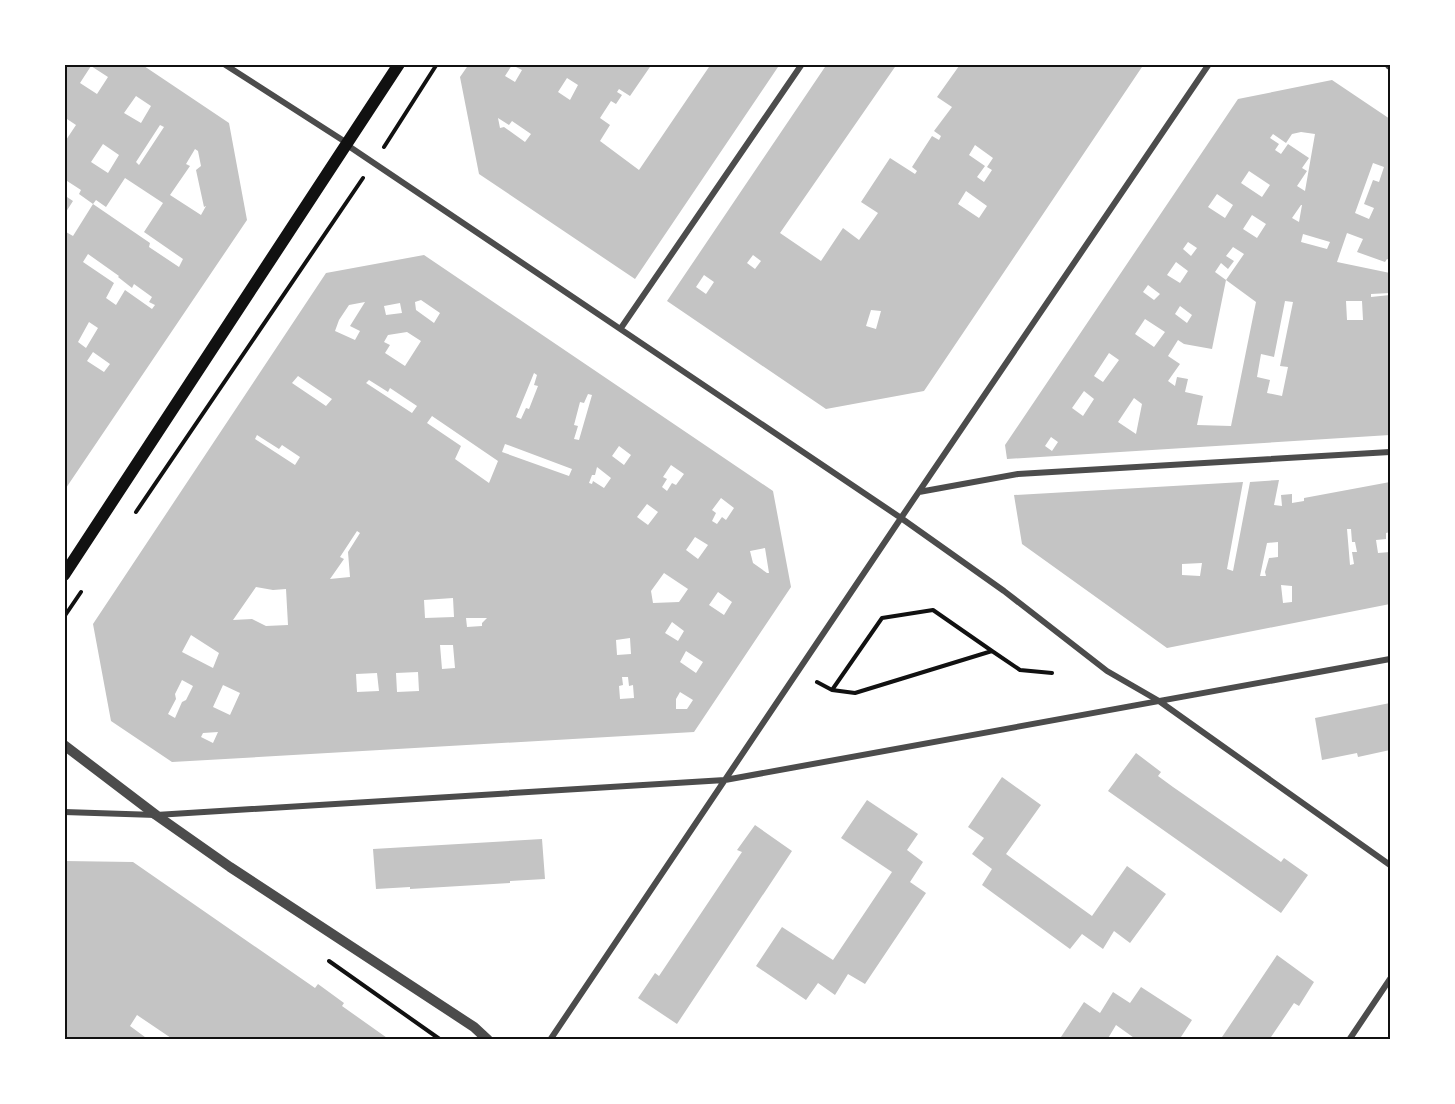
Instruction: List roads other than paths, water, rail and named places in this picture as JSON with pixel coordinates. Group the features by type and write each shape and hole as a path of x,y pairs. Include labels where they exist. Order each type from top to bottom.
{"main road":[{"path":"64,575 399,64"}],"street":[{"path":"224,64 347,143 901,518 1004,591 1107,671 1159,701 1390,865"},
{"path":"621,328 802,64"},
{"path":"550,1040 1209,64"},
{"path":"919,492 1018,474 1390,452"},
{"path":"64,812 156,815 725,780 1390,659"},
{"path":"64,746 230,867 474,1027 488,1040"},
{"path":"1349,1040 1390,979"}]}
